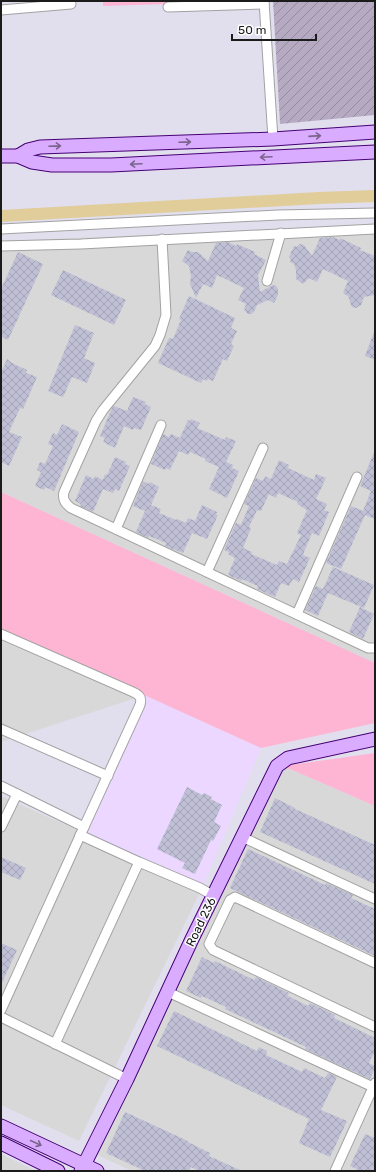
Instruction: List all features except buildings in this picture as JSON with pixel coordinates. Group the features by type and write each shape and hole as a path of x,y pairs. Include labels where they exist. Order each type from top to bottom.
{"street":[{"path":"168,7 264,3 273,139"},
{"path":"1,10 71,4"},
{"path":"18,156 28,150 40,147 273,139 375,132"},
{"path":"1,156 18,156 32,162 52,165 111,165 375,152"},
{"path":"1,229 278,215 375,213"},
{"path":"1,246 81,244 375,229"},
{"path":"267,281 281,234"},
{"path":"162,239 166,315 160,335 155,346 113,396 99,416 63,496 65,502 71,508 368,648 375,648"},
{"path":"116,529 161,425"},
{"path":"207,572 263,448"},
{"path":"297,614 358,477"},
{"path":"1,634 133,692 142,700 1,1010"},
{"path":"1,729 108,776"},
{"name":"Road 236","path":"82,1168 274,771 281,762 288,758 375,739"},
{"path":"1,786 139,862 200,888 214,896"},
{"path":"1,827 17,794"},
{"path":"242,837 375,900"},
{"path":"55,1044 139,862"},
{"path":"375,963 234,897 230,900 209,944 210,948 213,950 375,1027"},
{"path":"168,992 374,1085 335,1171"},
{"path":"1,1017 126,1079"},
{"path":"1,1126 82,1168 97,1171"},
{"path":"1,1143 58,1171"}],"shaded area":[{"path":"103,1 168,1 168,4 103,6"},
{"path":"273,1 375,1 375,115 280,124"},
{"path":"375,226 375,663 1,492 1,241"},
{"path":"1,492 375,663 375,723 261,748 1,630"},
{"path":"1,630 145,695 1,742"},
{"path":"145,695 261,748 203,886 84,834"},
{"path":"375,753 375,806 283,766"},
{"path":"283,766 375,806 375,1171 132,1171 97,1155"},
{"path":"1,796 203,886 79,1141 1,1105"},
{"path":"1,1154 36,1171 1,1171"}],"waterway":[{"path":"1,216 375,196"}]}
